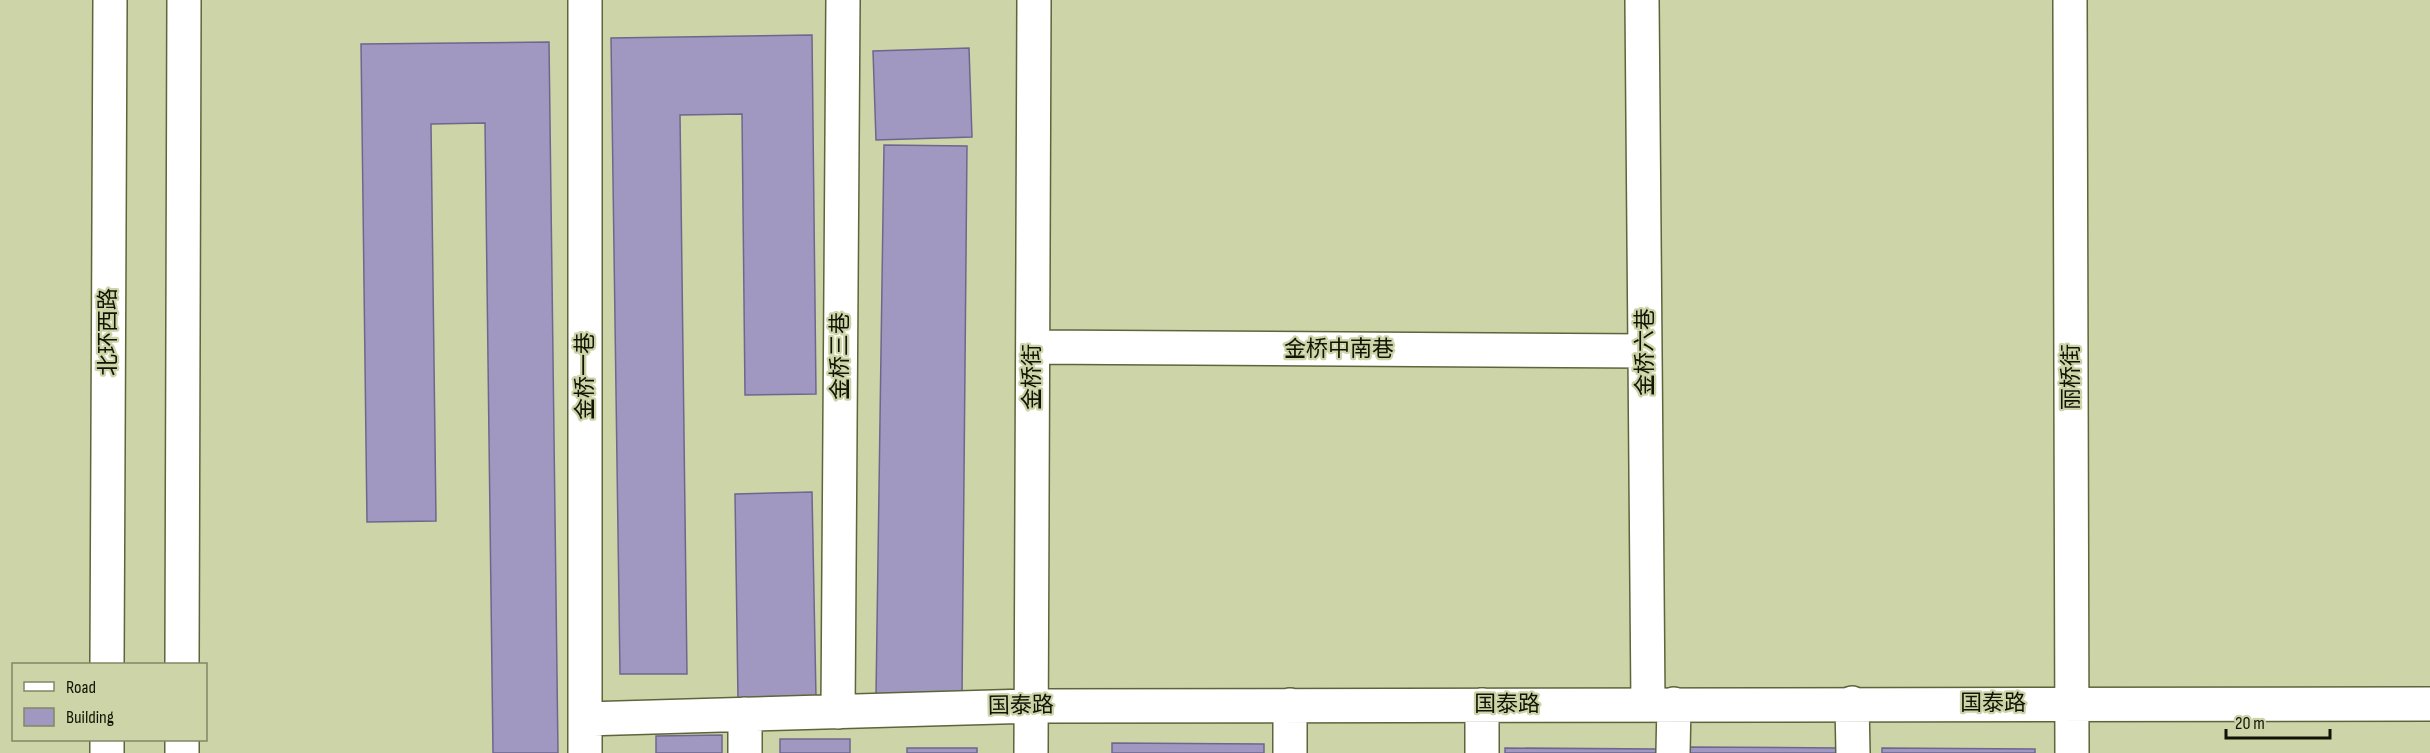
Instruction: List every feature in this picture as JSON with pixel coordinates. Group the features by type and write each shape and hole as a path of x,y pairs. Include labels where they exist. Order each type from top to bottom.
{"street":[{"name":"北环西路","path":"107,663 110,0"},
{"path":"182,663 184,0"},
{"name":"金桥一巷","path":"585,0 585,753"},
{"name":"金桥三巷","path":"838,712 843,0"},
{"name":"金桥街","path":"1031,753 1034,0"},
{"name":"金桥六巷","path":"1642,0 1645,351 1661,704 1673,753"},
{"name":"丽桥街","path":"2070,0 2072,753"},
{"name":"金桥中南巷","path":"1033,347 1645,351"},
{"path":"1852,704 1853,753"},
{"name":"国泰路","path":"585,719 1031,706 2430,704"},
{"path":"1290,705 1290,753"},
{"path":"1482,705 1482,753"},
{"path":"745,714 745,753"}],"building":[{"path":"812,35 816,394 745,395 742,114 680,115 687,674 620,674 611,38"},
{"path":"549,42 558,753 493,753 485,123 431,124 436,521 367,522 361,44"},
{"path":"969,48 972,137 876,140 873,51"},
{"path":"884,145 967,146 962,696 876,696"},
{"path":"812,492 816,698 738,699 735,494"},
{"path":"722,735 722,753 656,753 656,736"},
{"path":"780,739 850,739 850,753 780,753"},
{"path":"1112,743 1264,744 1264,753 1112,753"},
{"path":"1686,747 1839,748 1839,753 1686,753"},
{"path":"907,748 977,748 977,753 907,753"},
{"path":"1505,748 1657,749 1657,753 1505,753"},
{"path":"1882,748 2035,749 2035,753 1882,753"}]}
